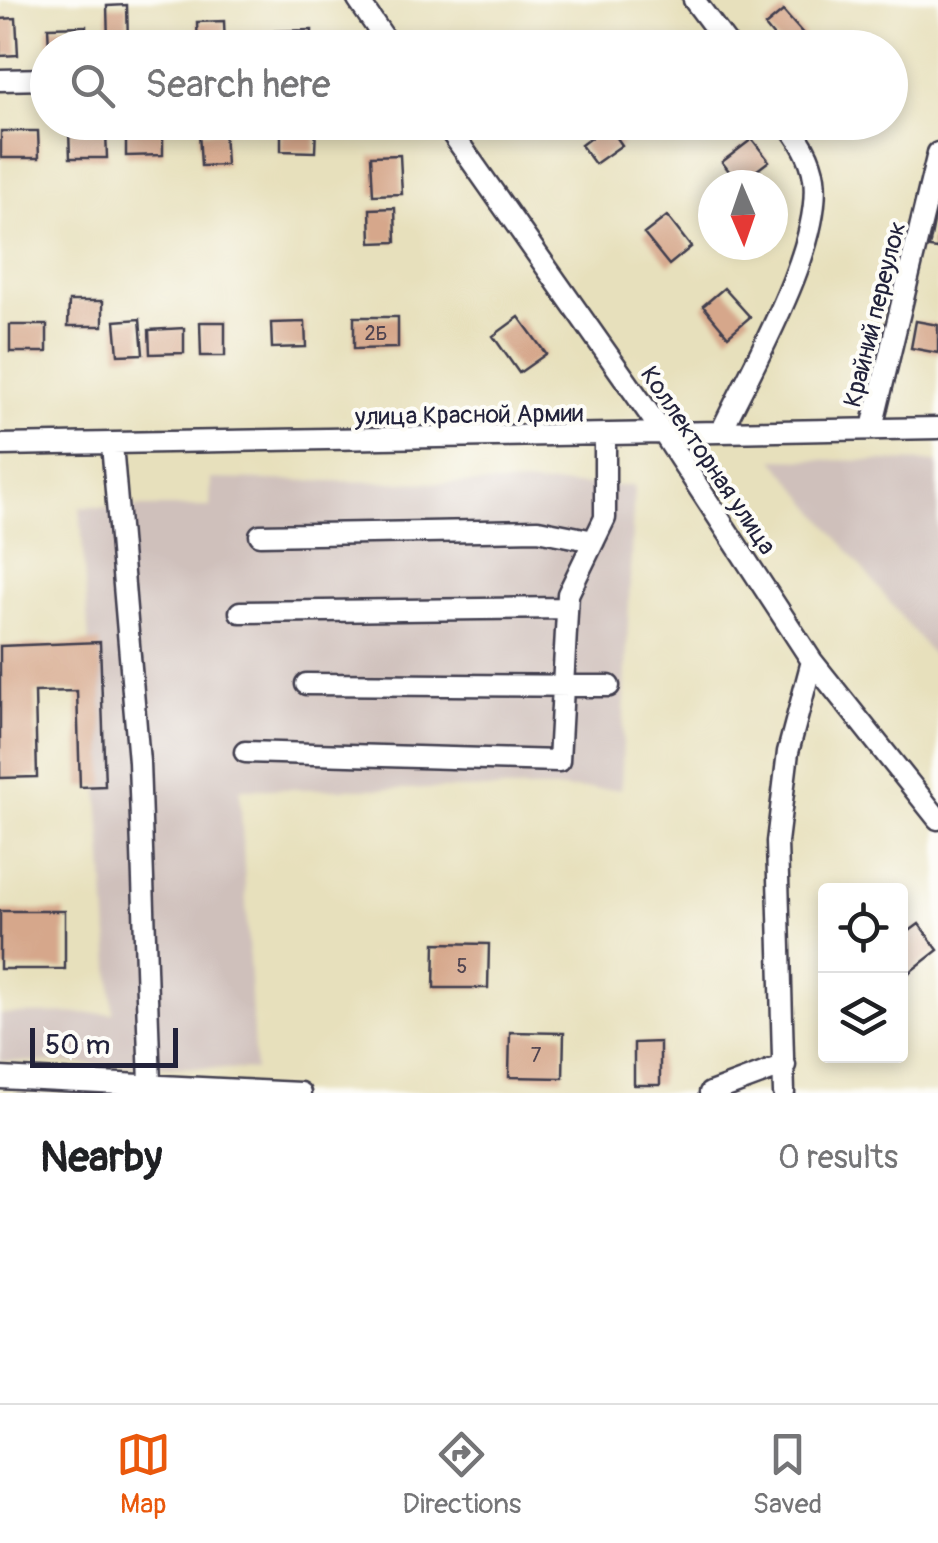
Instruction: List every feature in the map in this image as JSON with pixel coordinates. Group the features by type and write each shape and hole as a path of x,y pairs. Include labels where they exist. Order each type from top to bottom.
{"street":[{"path":"358,0 379,30"},
{"path":"694,0 716,30"},
{"path":"0,80 30,79"},
{"name":"Коллекторная улица","path":"457,140 665,436 812,661 938,820"},
{"path":"721,432 810,233 815,181 810,162 797,140"},
{"name":"Крайний переулок","path":"872,428 938,153"},
{"name":"улица Красной Армии","path":"0,446 938,428"},
{"path":"245,752 559,761 568,594 605,518 605,437"},
{"path":"112,444 139,762 150,1085"},
{"path":"260,534 538,530 594,541"},
{"path":"240,612 568,608"},
{"path":"784,1093 777,842 788,752 812,661"},
{"path":"306,684 609,686"},
{"path":"710,1093 785,1066"},
{"path":"0,1078 300,1093"}],"shaded area":[{"path":"774,459 938,462 938,662"},
{"path":"211,479 634,486 621,789 240,789 255,1070 0,1061 0,1014 113,1013 80,507 210,507"}],"building":[{"path":"127,5 128,30 108,30 107,6"},
{"path":"783,11 800,30 768,30 765,26"},
{"path":"16,18 18,55 0,56 0,19"},
{"path":"224,21 224,30 197,30 197,22"},
{"path":"86,26 86,30 48,30"},
{"path":"1,131 30,131 30,140 38,140 39,158 1,158"},
{"path":"69,140 106,140 107,158 70,158"},
{"path":"126,140 163,140 163,155 126,156"},
{"path":"199,140 225,140 226,165 201,166"},
{"path":"281,140 315,140 315,152 281,151"},
{"path":"588,140 618,140 622,145 595,164 581,145"},
{"path":"751,140 769,161 757,170 728,170 722,162"},
{"path":"400,155 402,194 373,195 371,156"},
{"path":"395,208 396,242 371,243 370,209"},
{"path":"938,213 938,249 929,248"},
{"path":"667,216 691,247 669,265 644,234"},
{"path":"724,288 750,317 728,336 703,306"},
{"path":"69,301 103,301 103,326 68,326"},
{"path":"354,317 398,317 398,348 354,349"},
{"path":"519,317 546,354 519,373 493,336"},
{"path":"140,319 143,354 118,355 115,321"},
{"path":"916,321 938,325 938,353 911,348"},
{"path":"200,322 225,322 225,356 201,356"},
{"path":"305,322 306,347 272,348 271,323"},
{"path":"10,325 47,325 47,352 10,352"},
{"path":"184,328 184,353 150,354 149,330"},
{"path":"100,642 105,786 80,787 77,691 35,692 37,777 0,778 0,646"},
{"path":"0,911 65,911 65,969 0,969"},
{"path":"919,924 938,950 908,973 908,973 908,932"},
{"path":"435,943 489,944 488,988 434,988"},
{"path":"510,1032 564,1033 563,1078 509,1077"},
{"path":"660,1042 660,1085 634,1085 634,1043"}]}
